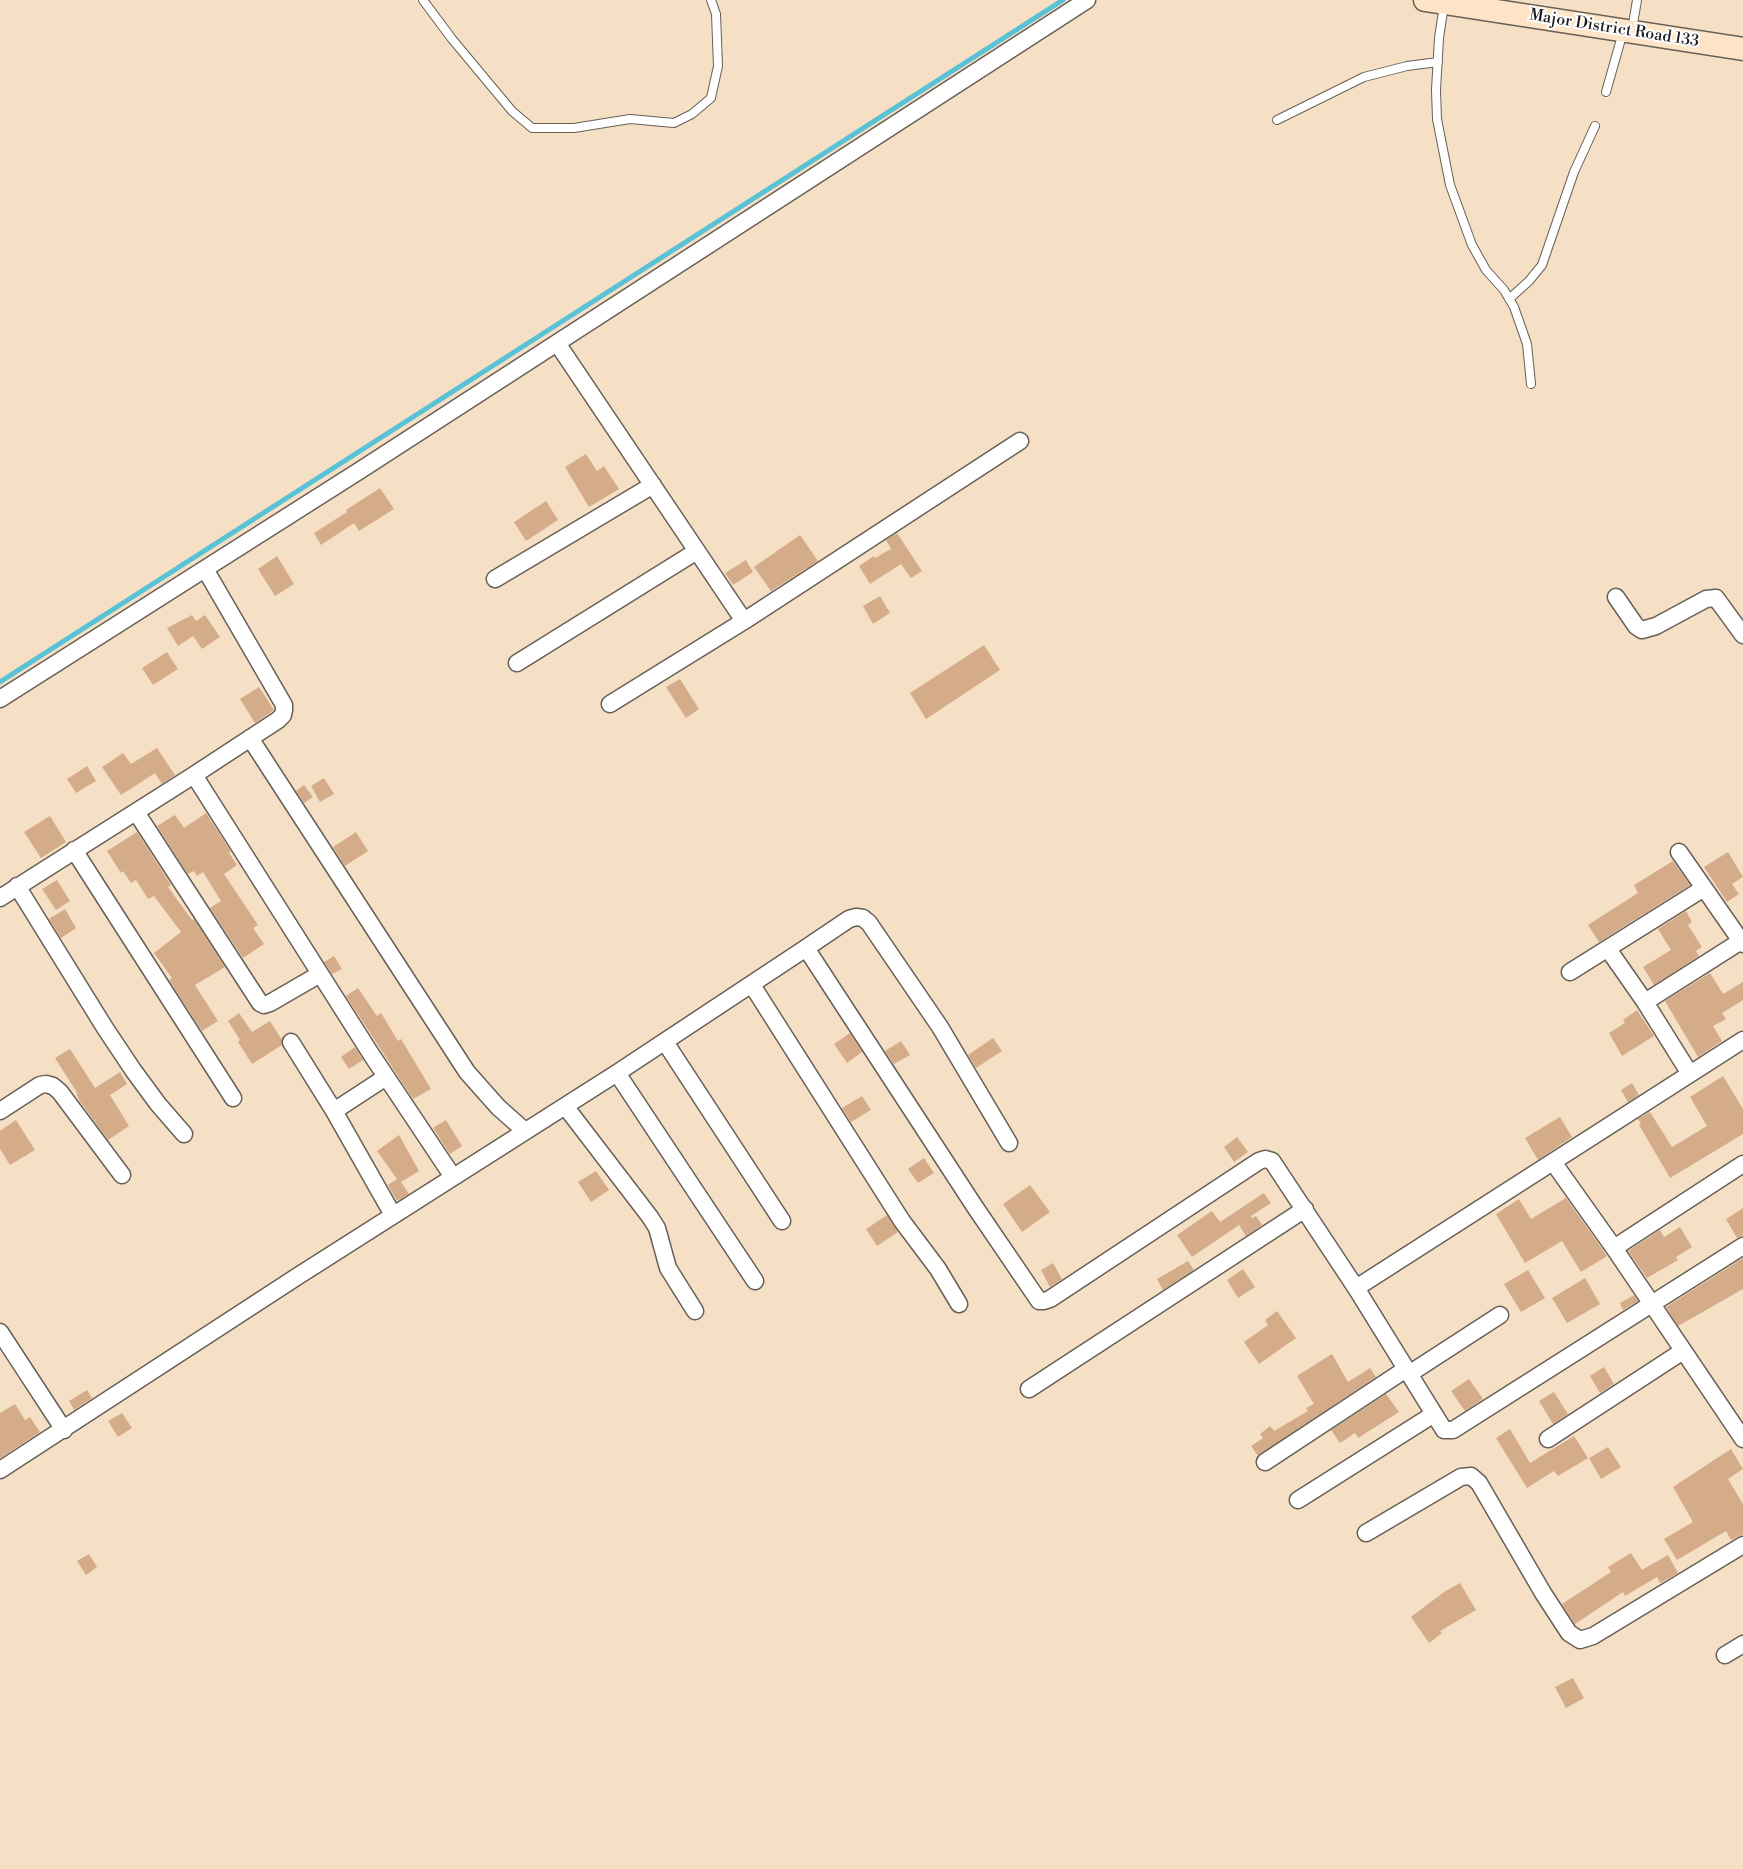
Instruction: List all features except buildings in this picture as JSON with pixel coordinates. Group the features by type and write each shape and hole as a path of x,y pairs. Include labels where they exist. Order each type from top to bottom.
{"main road":[{"name":"Major District Road 133","path":"1434,1 1743,48"}],"street":[{"path":"0,699 205,569 1087,0"},
{"path":"558,342 744,621"},
{"path":"610,704 744,621 1020,441"},
{"path":"495,579 653,485"},
{"path":"517,663 697,551"},
{"path":"0,898 194,775 283,715 284,705 205,569"},
{"path":"1616,597 1636,626 1642,630 1656,626 1706,599 1716,598 1743,635"},
{"path":"250,738 466,1072 498,1107 525,1131"},
{"path":"194,775 386,1077 453,1177"},
{"path":"136,812 260,1003 264,1005 270,1003 320,974"},
{"path":"74,850 233,1098"},
{"path":"1645,1002 1742,942 1679,852"},
{"path":"18,886 104,1028 158,1104 184,1134"},
{"path":"1570,972 1704,888"},
{"path":"0,1470 856,917 863,918 869,923 940,1027 1009,1143"},
{"path":"806,948 975,1207 1039,1301 1044,1302 1050,1299 1259,1161 1265,1159 1272,1161 1356,1288 1444,1430 1453,1430 1743,1246"},
{"path":"1608,949 1645,1002 1690,1074"},
{"path":"752,985 902,1221 938,1269 958,1304"},
{"path":"1356,1288 1743,1040"},
{"path":"291,1042 393,1215"},
{"path":"665,1042 782,1221"},
{"path":"617,1073 755,1281"},
{"path":"334,1112 386,1077"},
{"path":"0,1111 40,1085 53,1086 60,1092 122,1176"},
{"path":"566,1106 650,1218 660,1239 668,1268 696,1311"},
{"path":"1553,1162 1614,1248 1683,1351 1741,1431"},
{"path":"1614,1248 1743,1164"},
{"path":"1029,1390 1305,1209"},
{"path":"1265,1462 1500,1316"},
{"path":"0,1332 64,1430"},
{"path":"1548,1439 1683,1351"},
{"path":"1298,1500 1434,1414"},
{"path":"1366,1533 1461,1477 1471,1476 1479,1483 1543,1593 1569,1633 1580,1640 1593,1636 1743,1545"},
{"path":"1725,1655 1743,1644"}],"lane":[{"path":"423,0 452,39 512,111 532,128 574,128 630,119 674,123 692,114 711,98 718,66 716,14 711,0"},
{"path":"1606,92 1637,0"},
{"path":"1434,1 1439,38 1436,90 1438,119 1450,185 1472,245 1486,270 1504,290 1509,299 1527,344 1531,384"},
{"path":"1277,120 1364,77 1407,66 1438,62"},
{"path":"1509,299 1530,281 1542,264 1574,172 1595,126"}],"waterway":[{"path":"0,682 1063,0"}]}
